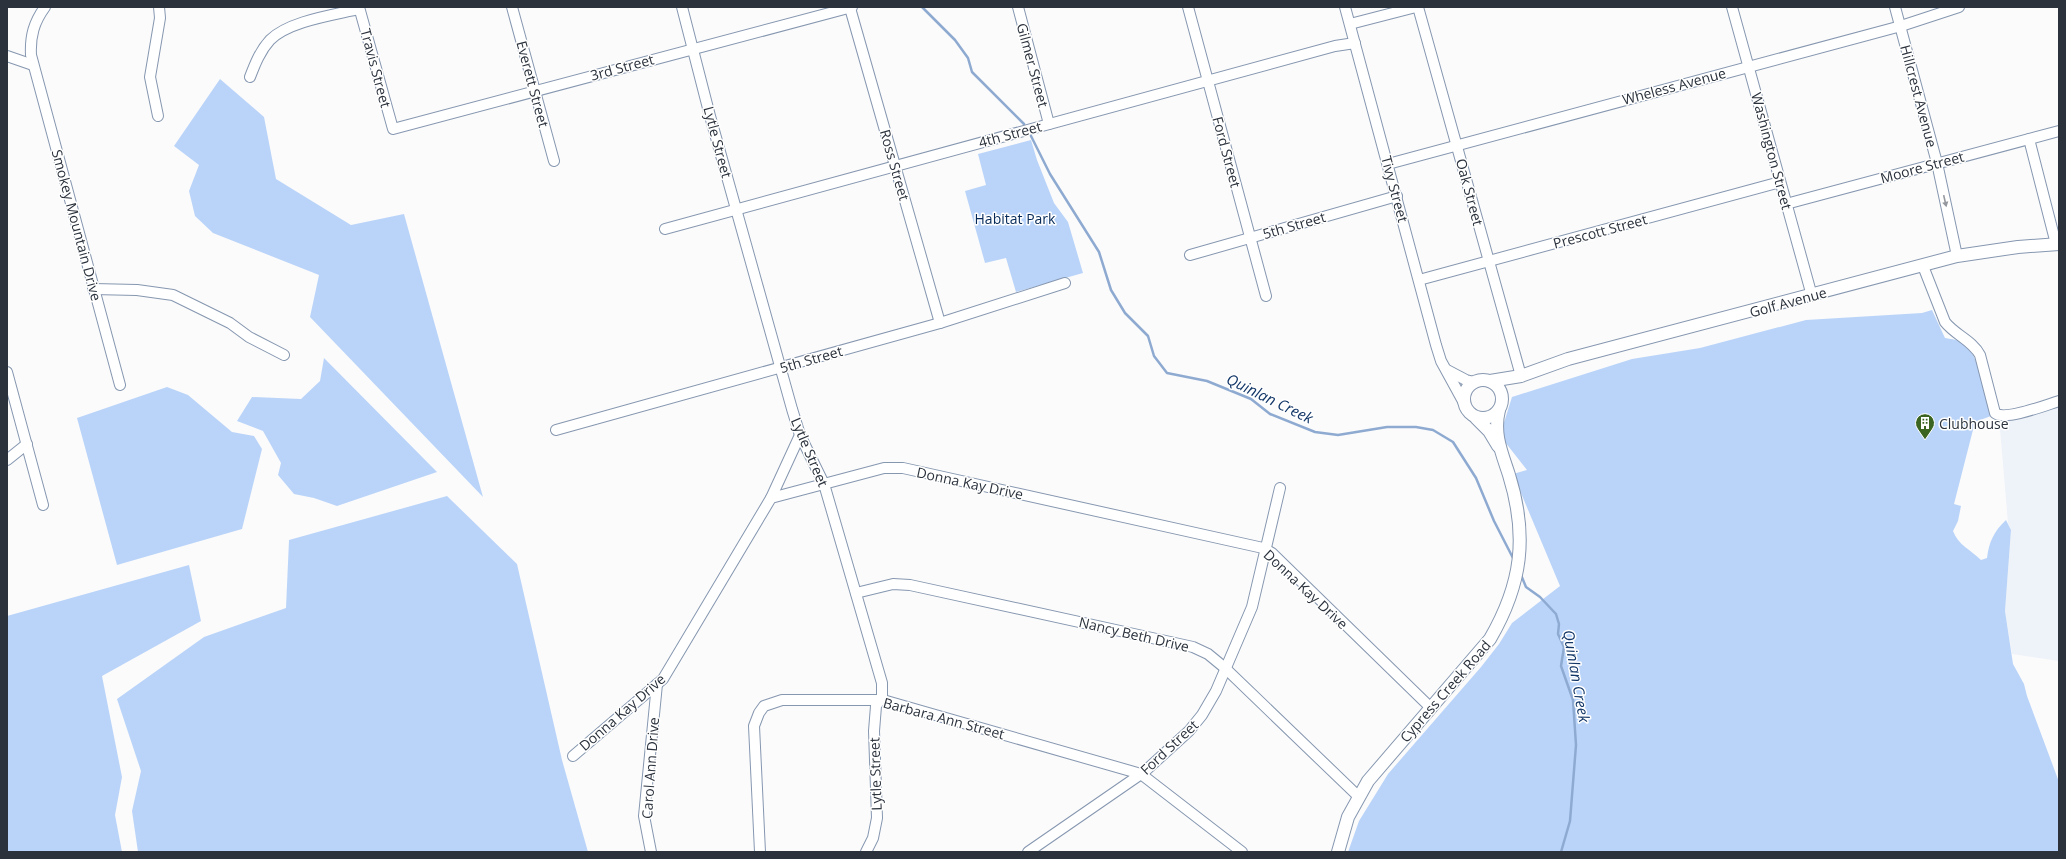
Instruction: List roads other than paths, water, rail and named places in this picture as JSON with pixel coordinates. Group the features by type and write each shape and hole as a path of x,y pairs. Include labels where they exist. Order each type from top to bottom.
{"main road":[{"name":"Golf Avenue","path":"1490,381 1521,376 1568,359 1812,296 1957,256 2018,247 2058,244"},
{"name":"Golf Avenue","path":"1502,398 1521,376"},
{"path":"1482,380 1490,381 1499,389 1502,398 1499,410 1487,418 1476,418 1470,414 1464,403 1466,391 1474,382 1482,380"},
{"name":"Cypress Creek Road","path":"1338,852 1342,834 1359,797 1381,764 1490,639 1502,618 1516,579 1520,558 1521,535 1514,494 1500,448 1496,421 1499,410"},
{"name":"Cypress Creek Road","path":"1476,418 1486,428 1500,448"}],"street":[{"name":"Smokey Mountain Drive","path":"44,7 32,32 31,55 120,385"},
{"path":"158,116 150,78 160,18 159,7"},
{"name":"Everett Street","path":"512,7 554,161"},
{"name":"Lytle Street","path":"682,7 694,48 710,116 800,435 824,484 882,683 882,697 876,706 874,731 877,818 873,838 866,852"},
{"name":"3rd Street","path":"393,129 851,7"},
{"name":"Ross Street","path":"851,7 940,323"},
{"name":"Gilmer Street","path":"1018,7 1048,124"},
{"name":"Ford Street","path":"1188,7 1266,296"},
{"name":"Tivy Street","path":"1345,7 1398,196 1436,345 1464,403"},
{"path":"1350,24 1417,7"},
{"name":"Oak Street","path":"1417,7 1521,376"},
{"name":"Washington Street","path":"1732,7 1812,296"},
{"name":"Hillcrest Avenue","path":"1895,7 1937,163 1957,256"},
{"name":"Wheless Avenue","path":"1388,164 1901,26 1959,7"},
{"path":"250,77 258,57 266,45 282,30 359,8"},
{"name":"Travis Street","path":"359,8 393,129"},
{"name":"4th Street","path":"665,228 1208,80 1335,46 1355,43"},
{"path":"7,56 34,65"},
{"name":"Moore Street","path":"1786,204 2059,131"},
{"path":"2029,139 2058,244"},
{"name":"Prescott Street","path":"1419,280 1780,182"},
{"name":"5th Street","path":"1190,255 1398,196"},
{"path":"1923,266 1945,322 1949,328 1976,348 1980,355 1995,413 2007,416 2059,401"},
{"name":"5th Street","path":"556,430 940,323 1065,283"},
{"path":"93,289 137,290 173,295 230,322 249,337 284,355"},
{"path":"1447,370 1466,380 1474,382"},
{"path":"7,372 43,505"},
{"path":"771,498 800,435"},
{"path":"7,460 27,444"},
{"name":"Donna Kay Drive","path":"573,756 663,679 771,498 884,468 903,468 1254,544 1272,553 1431,708"},
{"name":"Ford Street","path":"1028,852 1142,774 1196,723 1214,694 1252,607 1280,488"},
{"name":"Nancy Beth Drive","path":"856,593 893,584 910,585 1193,647 1208,654 1225,668 1359,797"},
{"name":"Carol Ann Drive","path":"652,852 644,816 657,684"},
{"name":"Barbara Ann Street","path":"760,852 754,726 758,713 764,706 782,700 880,700 1142,774 1242,852"}],"waterway":[{"name":"Quinlan Creek","path":"922,7 955,40 968,58 972,72 1024,124"},
{"name":"Quinlan Creek","path":"1031,136 1050,174 1099,252 1111,290 1125,313 1148,336 1154,356 1167,373 1207,381 1251,399 1270,414 1315,432 1338,435 1387,427 1416,427 1433,430 1453,442 1476,478 1494,521 1514,560"},
{"name":"Quinlan Creek","path":"1521,575 1526,587 1540,597 1556,614 1559,624 1558,634 1564,647 1561,666 1573,700 1576,745 1570,821 1561,852"}],"place":[{"name":"Clubhouse","path":"1925,440"}],"park label":[{"name":"Habitat Park","path":"1015,218"}]}
